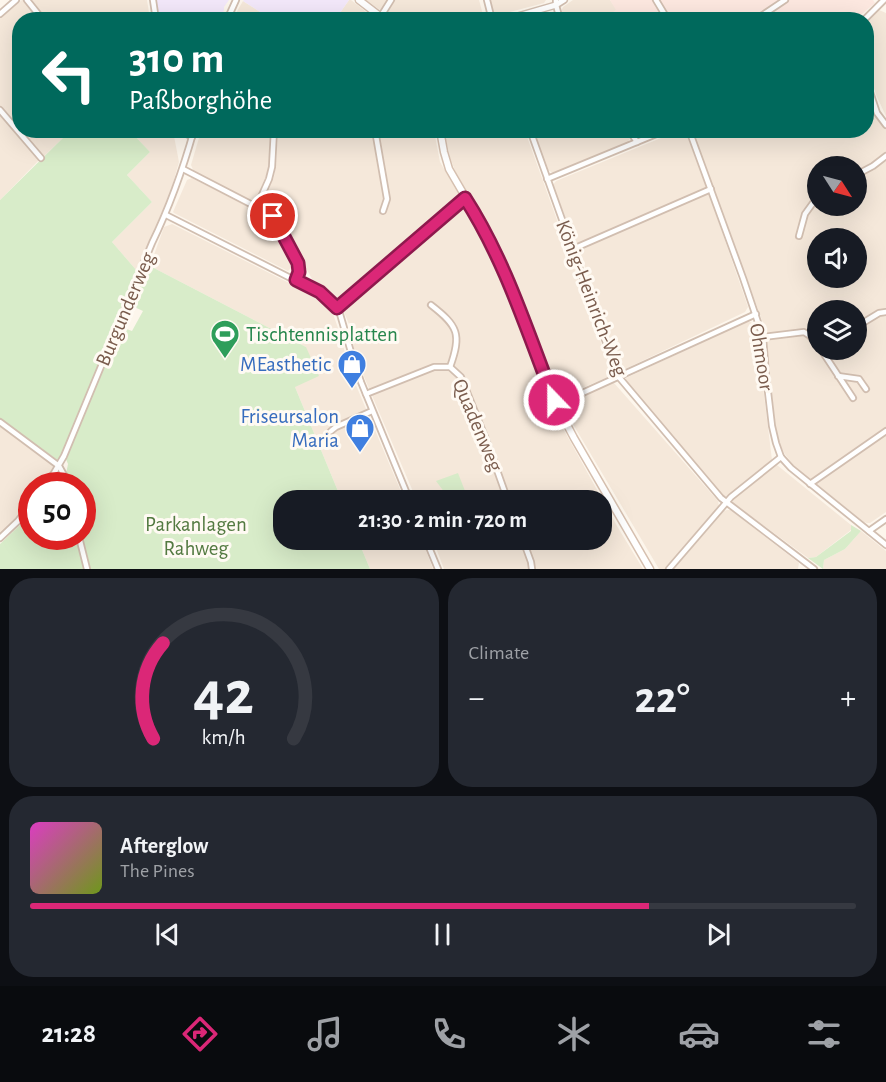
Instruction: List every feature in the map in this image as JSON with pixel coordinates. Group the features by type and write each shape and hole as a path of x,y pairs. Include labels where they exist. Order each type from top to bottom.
{"main road":[{"path":"359,0 375,12"},
{"path":"441,138 449,169 499,258 556,405 650,569"}],"street":[{"path":"0,14 16,0"},
{"path":"27,0 37,12"},
{"path":"528,12 564,0"},
{"path":"767,12 785,0"},
{"path":"872,12 884,0"},
{"path":"879,5 886,9"},
{"path":"874,104 877,113 886,125"},
{"path":"0,110 12,124"},
{"path":"24,138 41,158"},
{"name":"Burgunderweg","path":"55,472 166,215 192,138"},
{"path":"257,206 271,173 273,138"},
{"path":"376,138 387,200 383,211"},
{"name":"König-Heinrich-Weg","path":"533,138 618,376 721,498 811,568"},
{"path":"634,138 637,142"},
{"path":"548,179 647,138"},
{"name":"Ohmoor","path":"692,138 763,337 772,426 781,457 810,484 886,545"},
{"path":"867,169 886,156"},
{"path":"183,169 273,216 300,268 296,280"},
{"path":"573,249 711,189"},
{"path":"337,308 465,198"},
{"path":"798,236 807,211"},
{"path":"166,215 320,292 337,308 372,411 405,490"},
{"path":"431,305 444,315 455,331 456,349 450,367"},
{"path":"867,320 879,313 886,312"},
{"path":"556,405 756,314"},
{"path":"763,337 804,332 807,334"},
{"path":"828,360 853,398"},
{"name":"Quadenweg","path":"366,394 434,367 450,367 463,381 504,490"},
{"path":"838,376 859,379 866,389"},
{"path":"845,386 850,382 850,378"},
{"path":"331,431 372,411"},
{"path":"0,422 59,466 62,472"},
{"path":"810,484 886,430"},
{"path":"669,569 731,497 781,457"},
{"path":"869,531 886,519"},
{"path":"1,537 18,521"},
{"path":"83,550 87,569"},
{"path":"430,550 438,569"},
{"path":"527,550 532,569"}],"shaded area":[{"path":"22,0 33,12 12,12 12,121 0,108 0,19"},
{"path":"32,0 147,0 149,12 41,12"},
{"path":"155,0 229,0 223,12 158,12"},
{"path":"349,0 341,12 260,12 243,1"},
{"path":"351,0 366,12 341,12"},
{"path":"366,0 479,0 482,12 383,12"},
{"path":"488,0 546,0 544,3 510,12 491,12"},
{"path":"573,0 610,0 617,10 614,12 561,12 563,7"},
{"path":"610,0 873,0 875,3 864,12 613,12 616,10"},
{"path":"243,1 260,12 237,12"},
{"path":"879,10 886,13 886,116 874,88 874,15"},
{"path":"874,112 886,130 886,512 870,523 864,522 795,467 784,453 776,428 766,345 767,334 696,138 874,138"},
{"path":"0,113 12,127 12,138 22,138 40,159 0,200"},
{"path":"27,138 63,138 43,157"},
{"path":"137,138 174,138 179,162 171,190 137,271 112,242 152,202 127,175 150,152"},
{"path":"199,138 270,138 269,168 258,196 250,200 194,172 191,165"},
{"path":"278,138 435,138 440,162 459,195 458,200 340,300 336,300 315,284 275,214 266,207 263,201 274,177"},
{"path":"446,138 528,138 612,373 610,376 562,397 557,395 504,258 455,171"},
{"path":"535,138 630,138 628,142 553,173 546,169"},
{"path":"661,138 688,138 706,187 576,245 553,185 556,181"},
{"path":"192,178 268,217 295,264 288,271 174,213 187,180"},
{"path":"705,193 709,194 748,307 745,312 623,370 619,369 580,252 581,249"},
{"path":"460,209 466,209 495,262 549,403 597,490 412,490 356,358 349,324 343,310 345,305"},
{"path":"172,224 317,297 333,314 342,339 347,364 400,490 337,490 295,387 306,347 150,266 164,227"},
{"path":"748,321 754,324 757,338 772,460 727,496 723,496 625,382 626,378"},
{"path":"611,382 718,501 719,506 665,569 659,569 564,409 567,404"},
{"path":"0,425 57,468 54,472 18,472 18,517 0,536"},
{"path":"777,465 851,525 851,530 816,557 808,558 733,503 733,498 771,466"},
{"path":"727,510 731,510 799,563 798,569 674,569"},
{"path":"612,517 643,569 444,569 437,550 612,550"},
{"path":"861,531 886,551 886,569 823,569 824,560 845,549"},
{"path":"362,550 426,550 433,569 370,569"}],"green space":[{"path":"63,138 137,138 150,152 127,175 152,202 112,242 137,271 59,461 0,420 0,200"},
{"name":"Parkanlagen Rahweg","path":"150,266 306,347 319,376 295,387 337,490 273,490 273,550 362,550 370,569 0,569 0,544 18,527 18,550 96,550 96,472 66,472 68,464 65,457 121,327 132,331 143,311 130,305"},
{"path":"458,473 465,490 443,490 436,481"},
{"path":"851,525 861,531 845,549 824,560 823,569 808,558 816,557 851,531"}],"place":[{"name":"Tischtennisplatten","path":"225,360"},
{"name":"MEasthetic","path":"352,390"},
{"name":"Friseursalon Maria","path":"360,454"}],"route":[{"path":"273,216 300,268 296,280 320,292 337,308 465,198 499,258 554,400"}]}
